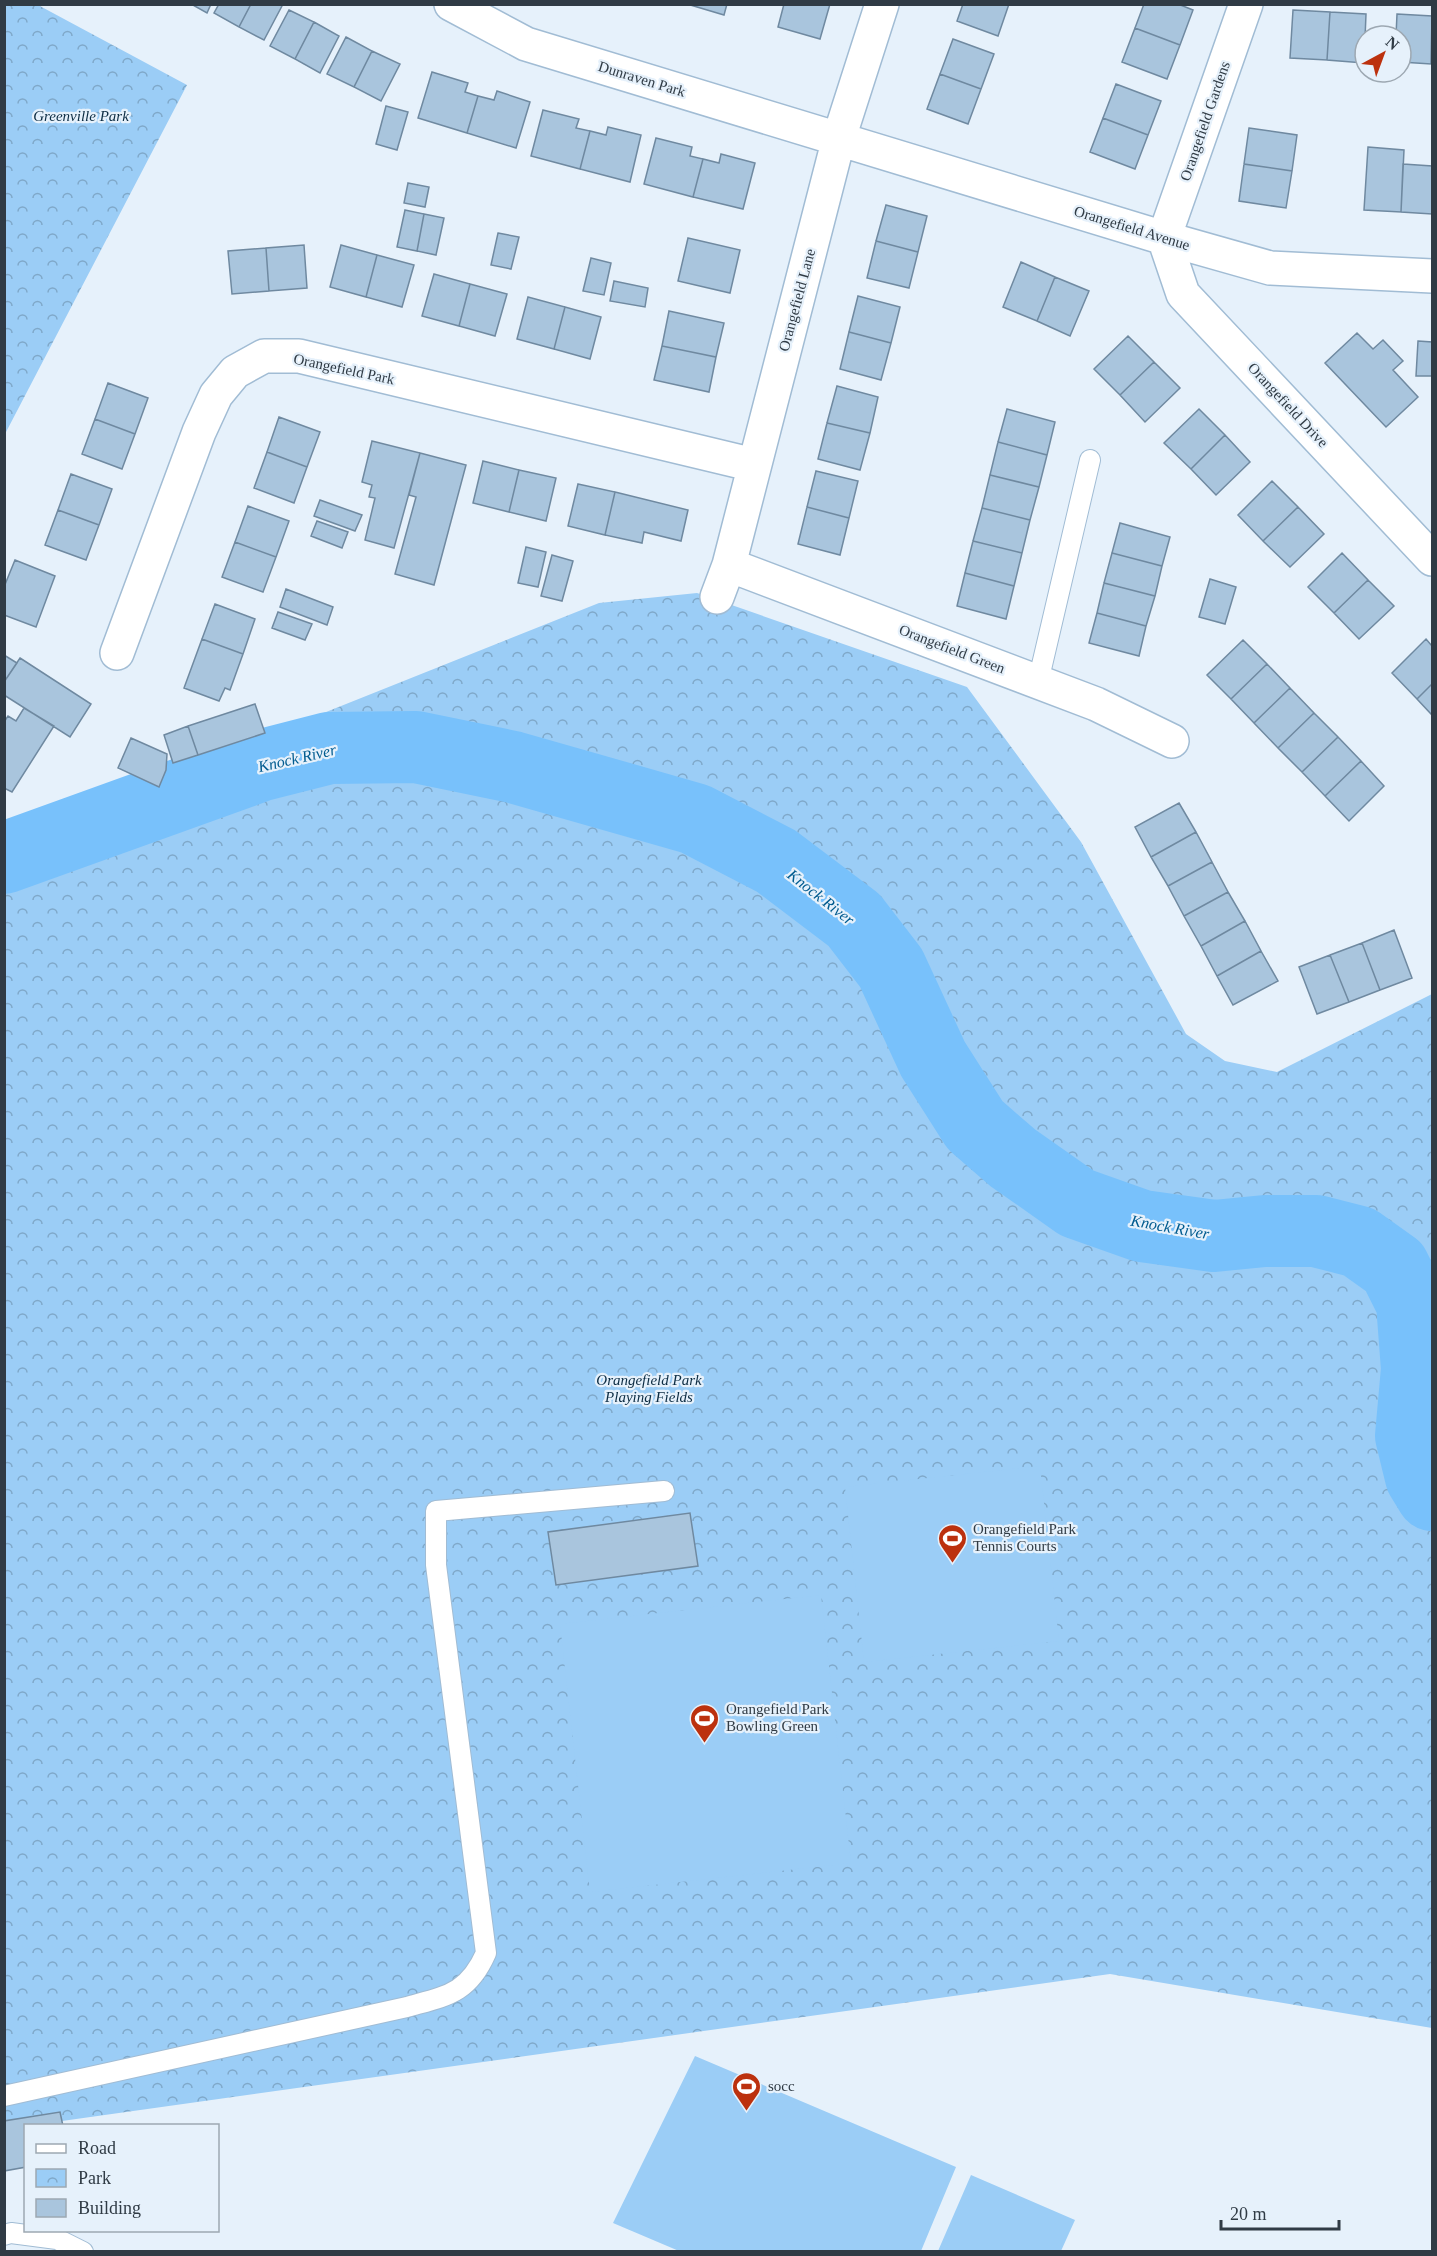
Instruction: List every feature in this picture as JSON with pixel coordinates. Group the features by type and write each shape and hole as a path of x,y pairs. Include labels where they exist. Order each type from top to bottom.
{"street":[{"name":"Orangefield Lane","path":"717,597 729,565 839,138 882,4"},
{"name":"Orangefield Gardens","path":"1164,238 1246,4"},
{"name":"Dunraven Park","path":"459,7 526,44 839,138"},
{"name":"Orangefield Avenue","path":"839,138 1164,238 1270,268 1432,276"},
{"name":"Orangefield Drive","path":"1164,238 1183,294 1432,560"},
{"name":"Orangefield Park","path":"117,653 199,432 216,395 236,372 264,356 299,356 754,465"},
{"name":"Orangefield Green","path":"729,565 1096,704 1172,741"}],"lane":[{"path":"1038,682 1090,460"},
{"path":"4,2096 407,2007 449,1995 469,1982 480,1967 486,1953 436,1565 436,1512 664,1491"},
{"path":"4,2235 11,2233 57,2239 83,2252"}],"green space":[{"name":"Greenville Park","path":"5,4 38,5 187,85 5,434"},
{"name":"Orangefield Park Playing Fields","path":"697,593 967,687 1081,842 1186,1034 1225,1061 1277,1072 1432,994 1432,2028 1110,1974 41,2124 24,2124 24,2126 5,2129 5,835 311,718 599,603"},
{"name":"Orangefield Park Tennis Courts","path":"1040,1466 1059,1641 864,1662 845,1487"},
{"name":"Orangefield Park Bowling Green","path":"821,1595 851,1863 590,1892 560,1624"},
{"name":"socc","path":"695,2056 956,2167 921,2251 679,2251 613,2223"},
{"path":"971,2175 1075,2220 1061,2251 938,2251"}],"building":[{"path":"191,4 211,4 207,13"},
{"path":"219,4 251,4 239,27 214,13"},
{"path":"251,4 283,4 264,40 239,27"},
{"path":"687,4 727,4 724,15"},
{"path":"784,4 830,4 820,39 778,27"},
{"path":"963,4 1009,4 998,36 957,21"},
{"path":"1144,4 1178,4 1193,10 1180,45 1135,28"},
{"path":"289,10 314,22 295,59 270,46"},
{"path":"1293,10 1330,12 1327,60 1290,58"},
{"path":"1330,12 1366,14 1366,24 1353,24 1353,62 1327,60"},
{"path":"1397,14 1432,16 1431,64 1413,63 1413,24 1397,24"},
{"path":"314,22 339,36 320,73 295,59"},
{"path":"1135,28 1180,45 1167,79 1122,62"},
{"path":"346,37 372,51 354,87 327,74"},
{"path":"953,39 994,54 981,89 940,74"},
{"path":"372,51 400,64 381,101 354,87"},
{"path":"432,72 468,83 465,92 478,96 467,133 418,118"},
{"path":"940,74 981,89 968,124 927,109"},
{"path":"1116,84 1161,101 1148,135 1103,118"},
{"path":"497,91 530,102 516,148 467,133 478,96 494,100"},
{"path":"386,106 408,112 397,150 376,144"},
{"path":"543,110 579,119 576,128 590,131 580,169 531,156"},
{"path":"1103,118 1148,135 1135,169 1090,152"},
{"path":"608,127 641,135 630,182 580,169 590,131 606,135"},
{"path":"1249,128 1297,135 1292,171 1244,164"},
{"path":"656,138 692,147 690,156 703,159 693,197 644,184"},
{"path":"1368,147 1404,150 1401,212 1364,210"},
{"path":"721,154 755,163 743,209 693,197 703,159 719,163"},
{"path":"1244,164 1292,171 1286,208 1239,201"},
{"path":"1403,164 1432,166 1432,214 1401,212"},
{"path":"408,183 429,187 425,207 404,203"},
{"path":"886,205 927,216 918,252 876,241"},
{"path":"405,210 424,214 417,251 397,247"},
{"path":"424,214 444,218 436,255 417,251"},
{"path":"498,233 519,237 511,269 491,265"},
{"path":"688,238 740,250 730,293 678,281"},
{"path":"876,241 918,252 909,288 867,278"},
{"path":"304,245 307,288 269,291 266,248"},
{"path":"341,245 377,255 366,297 330,287"},
{"path":"266,248 269,291 232,294 228,251"},
{"path":"377,255 414,265 402,307 366,297"},
{"path":"591,258 611,263 604,295 583,291"},
{"path":"1021,262 1055,277 1037,321 1003,307"},
{"path":"434,274 470,284 459,326 422,316"},
{"path":"1055,277 1089,291 1070,336 1037,321"},
{"path":"614,281 648,288 645,307 610,301"},
{"path":"470,284 507,294 495,336 459,326"},
{"path":"858,296 900,307 891,343 849,332"},
{"path":"528,297 565,307 554,349 517,339"},
{"path":"565,307 601,317 590,359 554,349"},
{"path":"669,311 724,323 716,357 662,346"},
{"path":"849,332 891,343 881,380 840,369"},
{"path":"1357,333 1373,349 1383,340 1403,361 1393,370 1418,397 1386,427 1325,363"},
{"path":"1128,336 1154,362 1120,395 1094,369"},
{"path":"1418,341 1432,342 1432,376 1416,376"},
{"path":"662,346 716,357 709,392 654,380"},
{"path":"1154,362 1180,388 1145,422 1120,395"},
{"path":"108,383 148,398 135,434 95,419"},
{"path":"837,386 878,397 870,433 827,423"},
{"path":"1007,409 1055,422 1047,455 998,442"},
{"path":"1199,409 1225,435 1191,469 1164,443"},
{"path":"279,417 320,432 307,467 267,452"},
{"path":"95,419 135,434 122,469 82,454"},
{"path":"827,423 870,433 860,470 818,459"},
{"path":"1225,435 1250,462 1216,495 1191,469"},
{"path":"372,441 420,453 394,548 365,540 375,498 369,497 372,485 362,482"},
{"path":"998,442 1047,455 1039,487 990,475"},
{"path":"267,452 307,467 294,503 254,488"},
{"path":"420,453 466,465 434,585 395,574 416,497 409,495"},
{"path":"483,461 519,470 509,512 473,503"},
{"path":"519,470 556,478 546,521 509,512"},
{"path":"816,471 858,481 849,518 807,507"},
{"path":"71,474 112,489 99,525 58,510"},
{"path":"990,475 1039,487 1030,520 982,508"},
{"path":"1272,481 1298,507 1263,541 1238,515"},
{"path":"578,484 615,492 605,535 568,526"},
{"path":"615,492 688,510 681,541 644,532 642,543 605,535"},
{"path":"320,500 362,515 355,531 314,516"},
{"path":"248,506 289,521 276,557 235,542"},
{"path":"807,507 849,518 840,555 798,544"},
{"path":"1298,507 1324,534 1290,567 1263,541"},
{"path":"982,508 1030,520 1022,553 973,541"},
{"path":"58,510 99,525 86,560 45,545"},
{"path":"317,521 348,532 342,548 311,536"},
{"path":"1120,523 1170,537 1162,566 1112,553"},
{"path":"973,541 1022,553 1014,586 965,573"},
{"path":"235,542 276,557 263,592 222,577"},
{"path":"526,547 546,552 538,587 518,583"},
{"path":"1112,553 1162,566 1155,596 1104,583"},
{"path":"1342,553 1368,580 1334,613 1308,587"},
{"path":"552,555 573,561 562,601 541,596"},
{"path":"15,560 55,576 36,627 4,615 4,587"},
{"path":"965,573 1014,586 1006,619 957,606"},
{"path":"1210,579 1236,587 1225,624 1199,617"},
{"path":"1368,580 1394,606 1359,639 1334,613"},
{"path":"1104,583 1155,596 1146,626 1097,613"},
{"path":"286,589 333,607 327,625 280,607"},
{"path":"215,604 255,619 243,654 202,639"},
{"path":"278,612 312,624 305,640 272,628"},
{"path":"1097,613 1146,626 1139,656 1089,643"},
{"path":"202,639 243,654 230,690 225,688 219,701 184,688"},
{"path":"1426,639 1432,646 1432,684 1417,699 1392,673"},
{"path":"1243,640 1267,664 1231,699 1207,675"},
{"path":"4,655 17,663 4,682"},
{"path":"20,658 91,704 70,737 4,695 4,682"},
{"path":"1267,664 1290,688 1254,723 1231,699"},
{"path":"1432,684 1432,715 1417,699"},
{"path":"1290,688 1314,713 1278,748 1254,723"},
{"path":"255,704 265,733 198,755 188,726"},
{"path":"24,708 54,726 12,792 4,788 4,722 8,716 16,721"},
{"path":"1314,713 1338,737 1302,772 1278,748"},
{"path":"188,726 198,755 173,763 164,735"},
{"path":"1338,737 1361,761 1325,796 1302,772"},
{"path":"131,738 167,754 166,770 159,787 118,768"},
{"path":"1361,761 1384,786 1349,821 1325,796"},
{"path":"1179,803 1196,832 1151,857 1135,827"},
{"path":"1196,832 1212,862 1168,886 1151,857"},
{"path":"1212,862 1228,892 1184,916 1168,886"},
{"path":"1228,892 1245,921 1201,946 1184,916"},
{"path":"1245,921 1261,951 1217,976 1201,946"},
{"path":"1394,930 1412,978 1380,990 1362,943"},
{"path":"1362,943 1380,990 1349,1002 1330,955"},
{"path":"1261,951 1278,981 1233,1005 1217,976"},
{"path":"1330,955 1349,1002 1317,1014 1299,967"},
{"path":"690,1513 698,1566 556,1585 548,1532"},
{"path":"60,2112 63,2124 24,2124 24,2167 4,2171 4,2121"}],"waterway":[{"name":"Knock River","path":"4,858 262,765 329,748 416,747 513,767 695,819 776,861 854,920 891,968 933,1059 975,1125 1013,1158 1077,1203 1142,1226 1214,1236 1265,1231 1316,1231 1359,1242 1394,1267 1412,1303 1417,1369 1411,1436 1421,1477 1432,1495"}],"place":[{"name":"Orangefield Park Tennis Courts","path":"952,1564"},
{"name":"Orangefield Park Bowling Green","path":"705,1744"},
{"name":"socc","path":"747,2112"}]}
